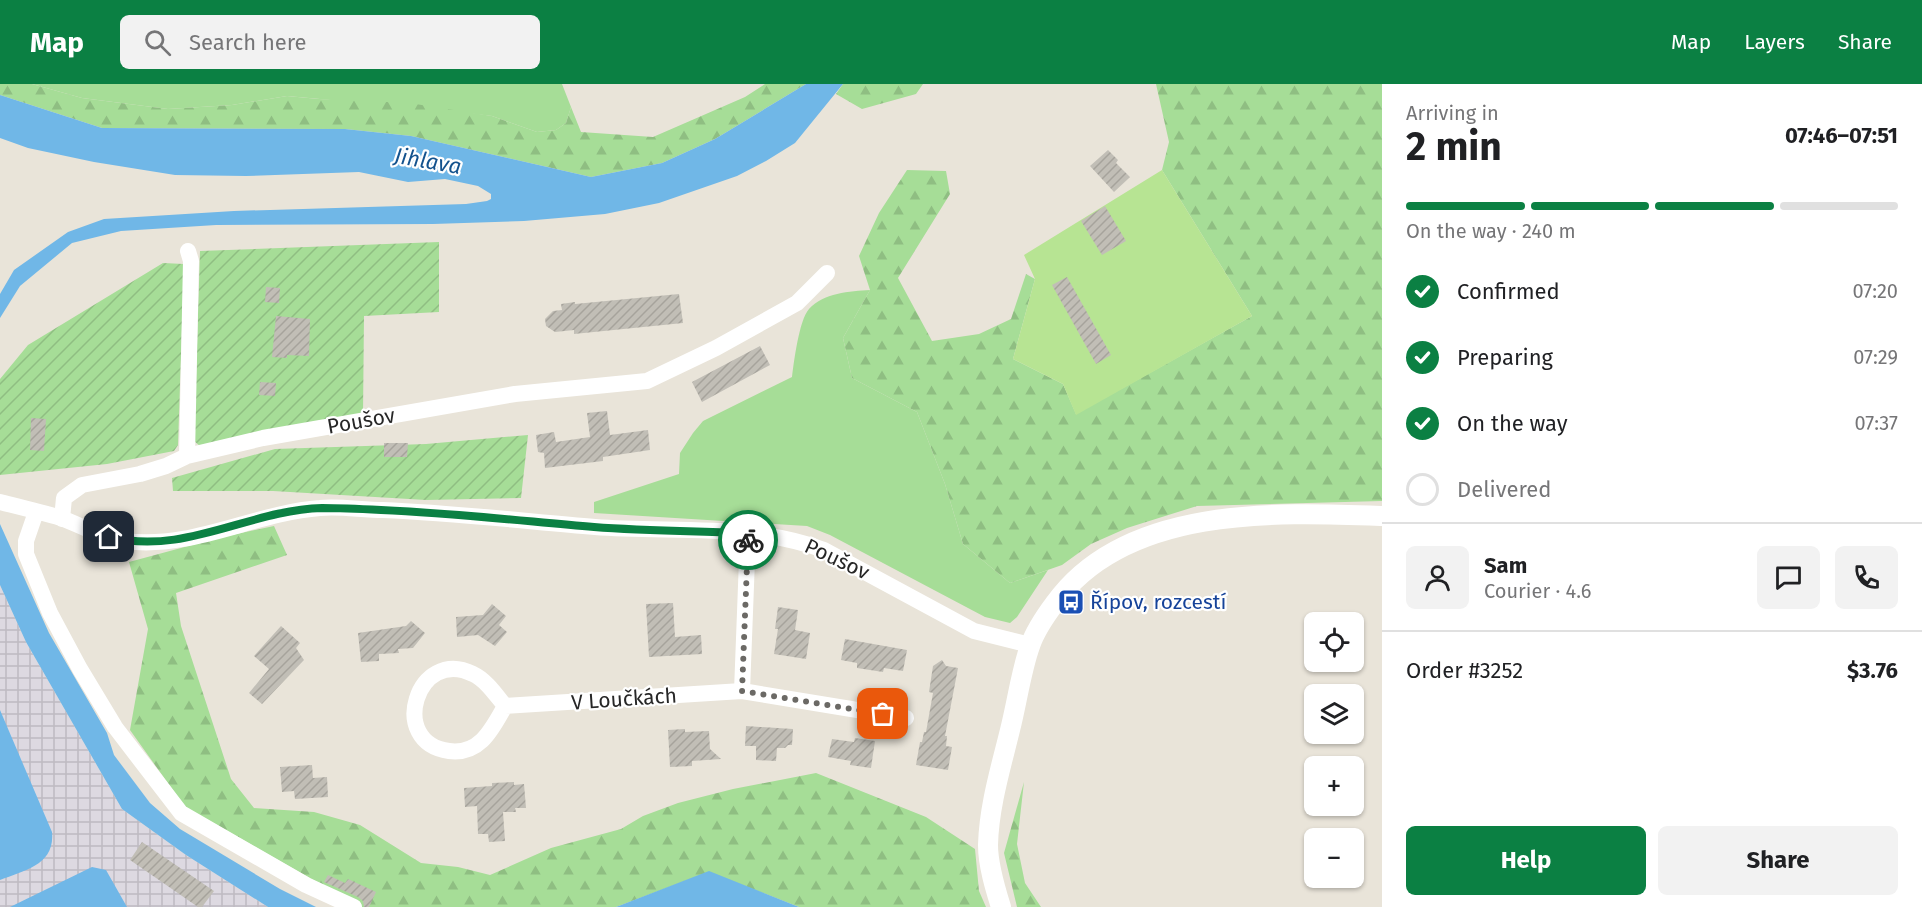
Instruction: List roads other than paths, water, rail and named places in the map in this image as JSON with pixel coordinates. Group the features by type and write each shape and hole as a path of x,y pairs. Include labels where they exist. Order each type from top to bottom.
{"street":[{"path":"187,456 191,261 188,251"},
{"name":"Poušov","path":"62,519 64,498 82,485 140,474 166,466 187,456 263,438 516,394 647,381 717,348 796,303 827,273"},
{"name":"Poušov","path":"0,502 62,519 94,534 124,541 162,543 214,532 271,515 321,508 452,513 597,527 748,533 800,541 824,550 974,631 1030,645"},
{"path":"36,512 26,541 26,554 50,613 115,727 181,813 306,885 354,907"},
{"path":"1001,907 988,847 991,814 1030,645 1048,613 1076,578 1106,555 1139,537 1158,531 1205,522 1301,513 1382,516"},
{"path":"742,691 748,533"},
{"path":"455,669 465,670 482,679 505,706 483,741 474,747 455,752 445,751 427,741 416,724 414,714 417,695 428,679 445,670 455,669"},
{"name":"V Loučkách","path":"505,706 742,691 906,718"}],"water":[{"name":"Jihlava","path":"806,84 843,84 795,143 737,176 659,203 605,214 524,221 433,224 216,225 121,231 72,243 20,286 0,318 0,294 14,270 68,232 104,219 234,211 466,204 487,201 491,199 491,194 478,186 445,179 408,182 359,172 246,176 175,175 94,162 28,148 0,138 0,95 102,128 345,129 411,136 591,177 662,163 715,139"},
{"path":"0,524 49,633 107,733 114,755 150,803 180,829 280,889 316,907 268,907 186,855 122,809 26,642 0,585"},
{"path":"0,710 52,832 52,843 49,852 36,865 0,880"},
{"path":"92,867 106,870 127,907 10,907"},
{"path":"709,871 799,907 616,907"}],"place":[{"name":"Řípov, rozcestí","path":"1071,602"}]}
